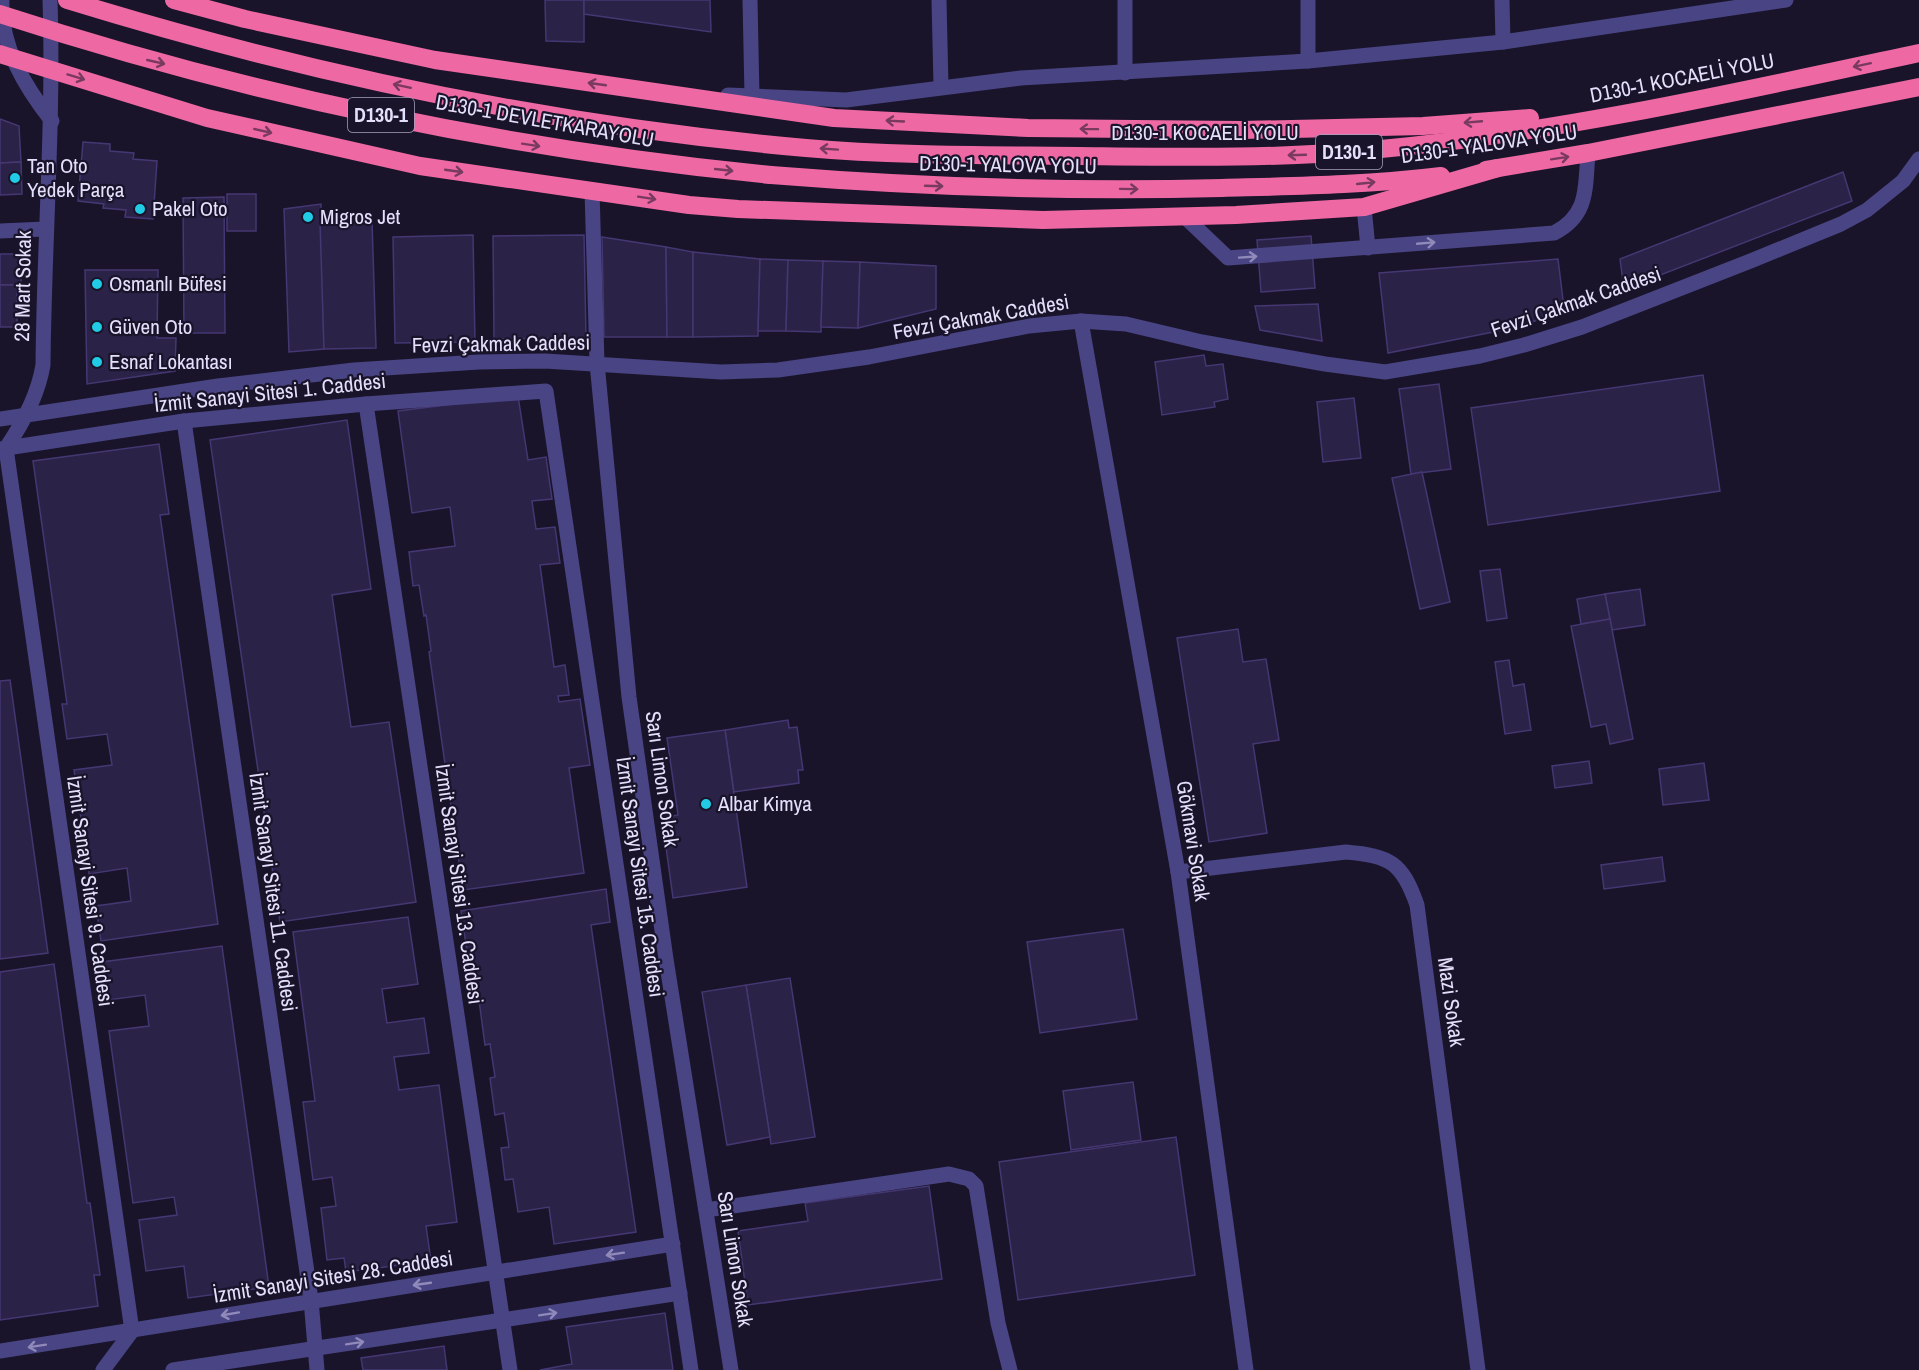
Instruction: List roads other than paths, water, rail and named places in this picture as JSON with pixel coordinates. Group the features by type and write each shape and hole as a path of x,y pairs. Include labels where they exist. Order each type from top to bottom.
{"highway":[{"name":"D130-1 DEVLETKARAYOLU","path":"67,0 235,48 506,108 616,127 770,144"},
{"path":"174,0 245,19 435,60 834,118 1028,128 1242,130 1423,126 1657,108"},
{"name":"D130-1 DEVLETKARAYOLU","path":"0,14 131,56 348,109 536,146 659,164 771,175"},
{"name":"D130-1 KOCAELİ YOLU","path":"770,144 863,152 989,155 1194,157 1322,154 1426,144 1657,108 1919,53"},
{"path":"4,55 207,118 420,166 689,205 874,216 1042,220 1185,217 1364,207 1498,168"},
{"name":"D130-1 YALOVA YOLU","path":"771,175 942,187 1164,190 1345,185 1498,168 1588,153 1919,87"}],"street":[{"path":"2,0 4,55 52,121"},
{"name":"28 Mart Sokak","path":"27,414 40,380 43,365 45,229 52,121 50,0"},
{"path":"750,0 752,96"},
{"path":"939,0 941,86"},
{"path":"1125,0 1125,73"},
{"path":"1308,0 1308,61"},
{"path":"1502,0 1503,42"},
{"path":"637,89 846,100 941,86 1021,78 1308,61 1503,42 1692,8 1786,0"},
{"path":"1185,217 1228,258 1554,233 1569,226 1578,214 1584,199 1588,153"},
{"name":"Fevzi Çakmak Caddesi","path":"0,418 354,370 479,362 597,363 721,372 778,370 869,357 1029,326 1081,321 1126,324 1202,342 1370,371 1394,371 1480,356 1582,327 1841,224 1884,197 1903,181 1919,159"},
{"name":"Sarı Limon Sokak","path":"592,190 597,363 628,697 666,959 731,1370"},
{"path":"1364,207 1368,248"},
{"path":"0,231 45,229"},
{"name":"Gökmavi Sokak","path":"1081,321 1178,872 1246,1370"},
{"name":"İzmit Sanayi Sitesi 1. Caddesi","path":"3,449 184,421 366,404 546,391"},
{"name":"İzmit Sanayi Sitesi 15. Caddesi","path":"546,391 691,1370"},
{"name":"İzmit Sanayi Sitesi 13. Caddesi","path":"366,404 510,1370"},
{"path":"3,449 27,414"},
{"name":"İzmit Sanayi Sitesi 11. Caddesi","path":"184,421 311,1300 317,1370"},
{"name":"İzmit Sanayi Sitesi 9. Caddesi","path":"3,449 132,1331"},
{"name":"Mazi Sokak","path":"1178,872 1346,852 1373,854 1390,860 1402,870 1417,904 1478,1370"},
{"path":"706,1210 950,1174 969,1179 976,1186 981,1206 998,1323 1010,1370"},
{"name":"İzmit Sanayi Sitesi 28. Caddesi","path":"0,1351 673,1244"},
{"path":"173,1370 680,1293"},
{"path":"103,1370 132,1331"}],"place":[{"name":"Tan Oto Yedek Parça","path":"15,178"},
{"name":"Pakel Oto","path":"140,209"},
{"name":"Migros Jet","path":"308,217"},
{"name":"Osmanlı Büfesi","path":"97,284"},
{"name":"Güven Oto","path":"97,327"},
{"name":"Esnaf Lokantası","path":"97,362"},
{"name":"Albar Kimya","path":"706,804"}]}
